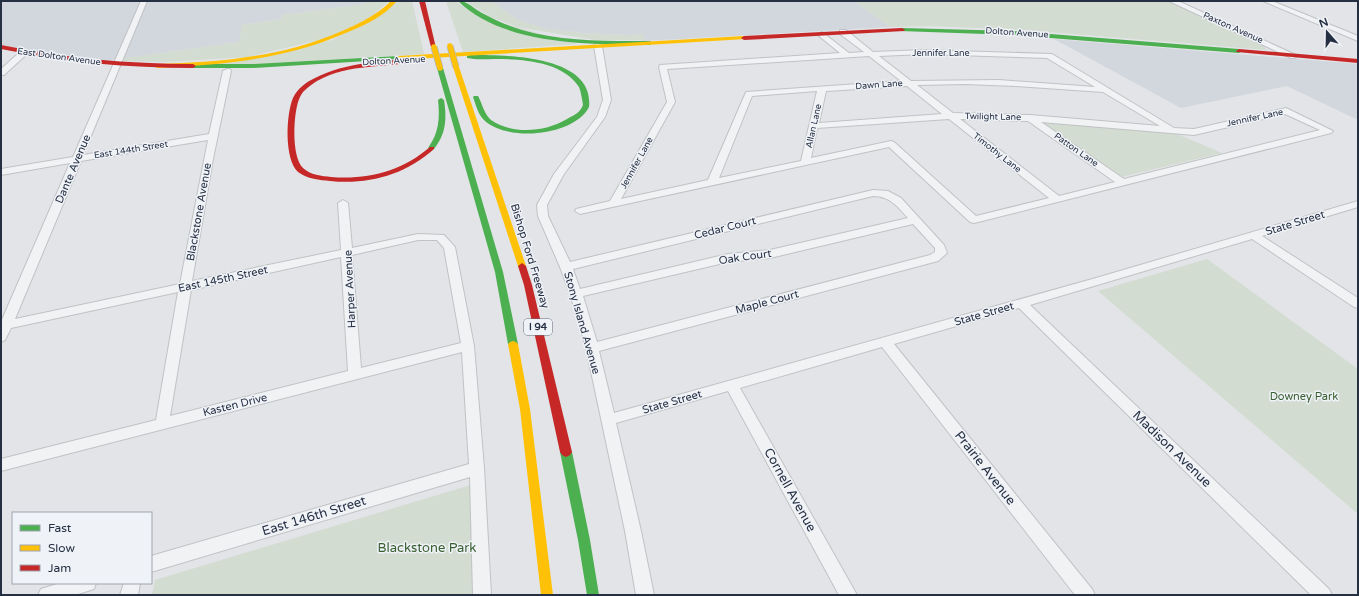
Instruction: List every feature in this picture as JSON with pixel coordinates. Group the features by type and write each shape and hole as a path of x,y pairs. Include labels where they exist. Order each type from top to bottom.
{"main road":[{"path":"157,66 239,60 291,50 332,38 353,29 380,14 394,1"},
{"name":"I 94","path":"422,1 499,272 512,332 524,409 547,595"},
{"path":"461,1 489,20 530,33 591,42 650,43"},
{"name":"Dolton Avenue","path":"116,66 252,66 674,43 843,32 921,30 988,31 1358,61"},
{"name":"Bishop Ford Freeway","path":"448,42 528,285 560,422 584,540 593,595"},
{"name":"Dolton Avenue","path":"116,66 169,72 227,71 469,57 650,43 674,43"},
{"name":"East Dolton Avenue","path":"1,47 21,55"},
{"name":"East Dolton Avenue","path":"1,54 21,55 85,68 116,66"},
{"path":"457,69 468,82 487,120 498,127 514,131 534,131 552,128 569,122 579,116 586,107 586,94 581,83 572,74 554,66 532,60 512,57 469,57"},
{"path":"419,60 347,70 323,77 302,90 296,97 293,106 294,163 310,176 331,180 349,181 386,175 402,169 419,159 432,148 440,137 444,124 444,114 441,101 441,71"}],"street":[{"name":"Dante Avenue","path":"1,337 144,1"},
{"name":"Paxton Avenue","path":"1172,1 1294,56"},
{"path":"1266,1 1358,39"},
{"path":"1274,4 1285,2"},
{"name":"Timothy Lane","path":"843,32 1057,199"},
{"path":"822,34 847,55"},
{"name":"Stony Island Avenue","path":"598,47 607,100 601,117 559,174 542,205 543,216 566,267 576,294 592,348 633,531 645,595"},
{"name":"Jennifer Lane","path":"580,211 891,144 974,220 1328,131 1286,111 1194,132 1172,130 1049,56 924,52 847,55 663,67 671,102 614,203"},
{"path":"1,73 21,55"},
{"name":"Blackstone Avenue","path":"162,424 185,287 213,136 227,71"},
{"name":"Dawn Lane","path":"712,182 749,94 908,83 966,82 1104,90"},
{"name":"Allan Lane","path":"805,163 822,89"},
{"name":"Twilight Lane","path":"814,126 950,116 1030,118 1172,130"},
{"name":"Patton Lane","path":"1030,118 1122,182"},
{"name":"East 144th Street","path":"1,172 213,136"},
{"name":"Cedar Court","path":"566,267 873,193 884,193 897,200 915,220"},
{"name":"Harper Avenue","path":"344,203 355,375"},
{"name":"State Street","path":"608,420 885,342 1356,206"},
{"name":"Maple Court","path":"592,348 934,258 941,253 940,247 915,220"},
{"name":"Oak Court","path":"576,294 728,258 770,254 915,220"},
{"path":"1253,235 1358,304"},
{"name":"East 145th Street","path":"6,325 418,237 440,236 449,247 468,346"},
{"name":"Madison Avenue","path":"1021,303 1323,595"},
{"name":"Prairie Avenue","path":"885,342 1086,595"},
{"path":"468,346 477,468 482,595"},
{"name":"Kasten Drive","path":"1,465 468,346"},
{"name":"Cornell Avenue","path":"732,385 848,595"},
{"name":"East 146th Street","path":"152,564 477,468"},
{"path":"47,595 85,584"},
{"path":"130,595 132,584"}],"shaded area":[{"path":"1,1 368,1 365,4 282,15 281,19 242,25 239,42 104,61 1,46"},
{"path":"491,1 854,1 890,27 643,41 627,35 582,33 543,28 517,19"},
{"path":"1054,39 1358,64 1358,120 1287,86 1181,108"}],"green space":[{"path":"368,1 389,1 370,18 327,38 248,57 165,62 123,61 125,58 239,42 242,25 281,19 282,15 365,4"},
{"path":"398,1 412,1 424,54 254,64 220,64 332,40"},
{"path":"446,1 455,1 477,16 577,44 463,52"},
{"path":"465,1 491,1 517,19 543,28 582,33 627,35 643,33 645,40 595,40 517,27 491,17"},
{"path":"854,1 1167,1 1262,45 1267,50 1024,30 931,26 890,27"},
{"path":"1048,121 1177,134 1222,153 1121,177 1044,123"},
{"name":"Downey Park","path":"1207,259 1358,369 1358,514 1098,291"},
{"name":"Blackstone Park","path":"474,484 477,595 152,595 155,580"}],"traffic: fast":[{"path":"461,1 481,15 500,24 542,36 563,40 650,43"},
{"path":"902,30 1014,33 1239,51"},
{"path":"469,57 502,57 521,59 541,62 558,67 573,76 583,88 586,105 585,109 580,114 554,128 532,132 520,132 509,130 489,121 483,113 476,97"},
{"path":"193,66 252,66 398,58"},
{"path":"440,68 499,272 513,344"},
{"path":"432,148 441,131 443,119 441,100"},
{"path":"566,452 584,540 593,595"}],"traffic: slow":[{"path":"157,66 207,64 256,58 304,47 328,39 363,24 379,14 394,1"},
{"path":"398,58 744,38"},
{"path":"450,46 456,67"},
{"path":"434,47 440,68"},
{"path":"456,67 522,266"},
{"path":"513,344 525,409 547,595"}],"traffic: jam":[{"path":"422,1 434,47"},
{"path":"744,38 902,30"},
{"path":"1,47 48,56 96,62 193,66"},
{"path":"1239,51 1358,61"},
{"path":"419,60 359,66 329,74 305,87 298,95 294,104 292,120 292,147 295,163 301,170 316,177 341,180 370,178 397,171 410,165 432,148"},
{"path":"522,266 528,285 566,452"}]}
